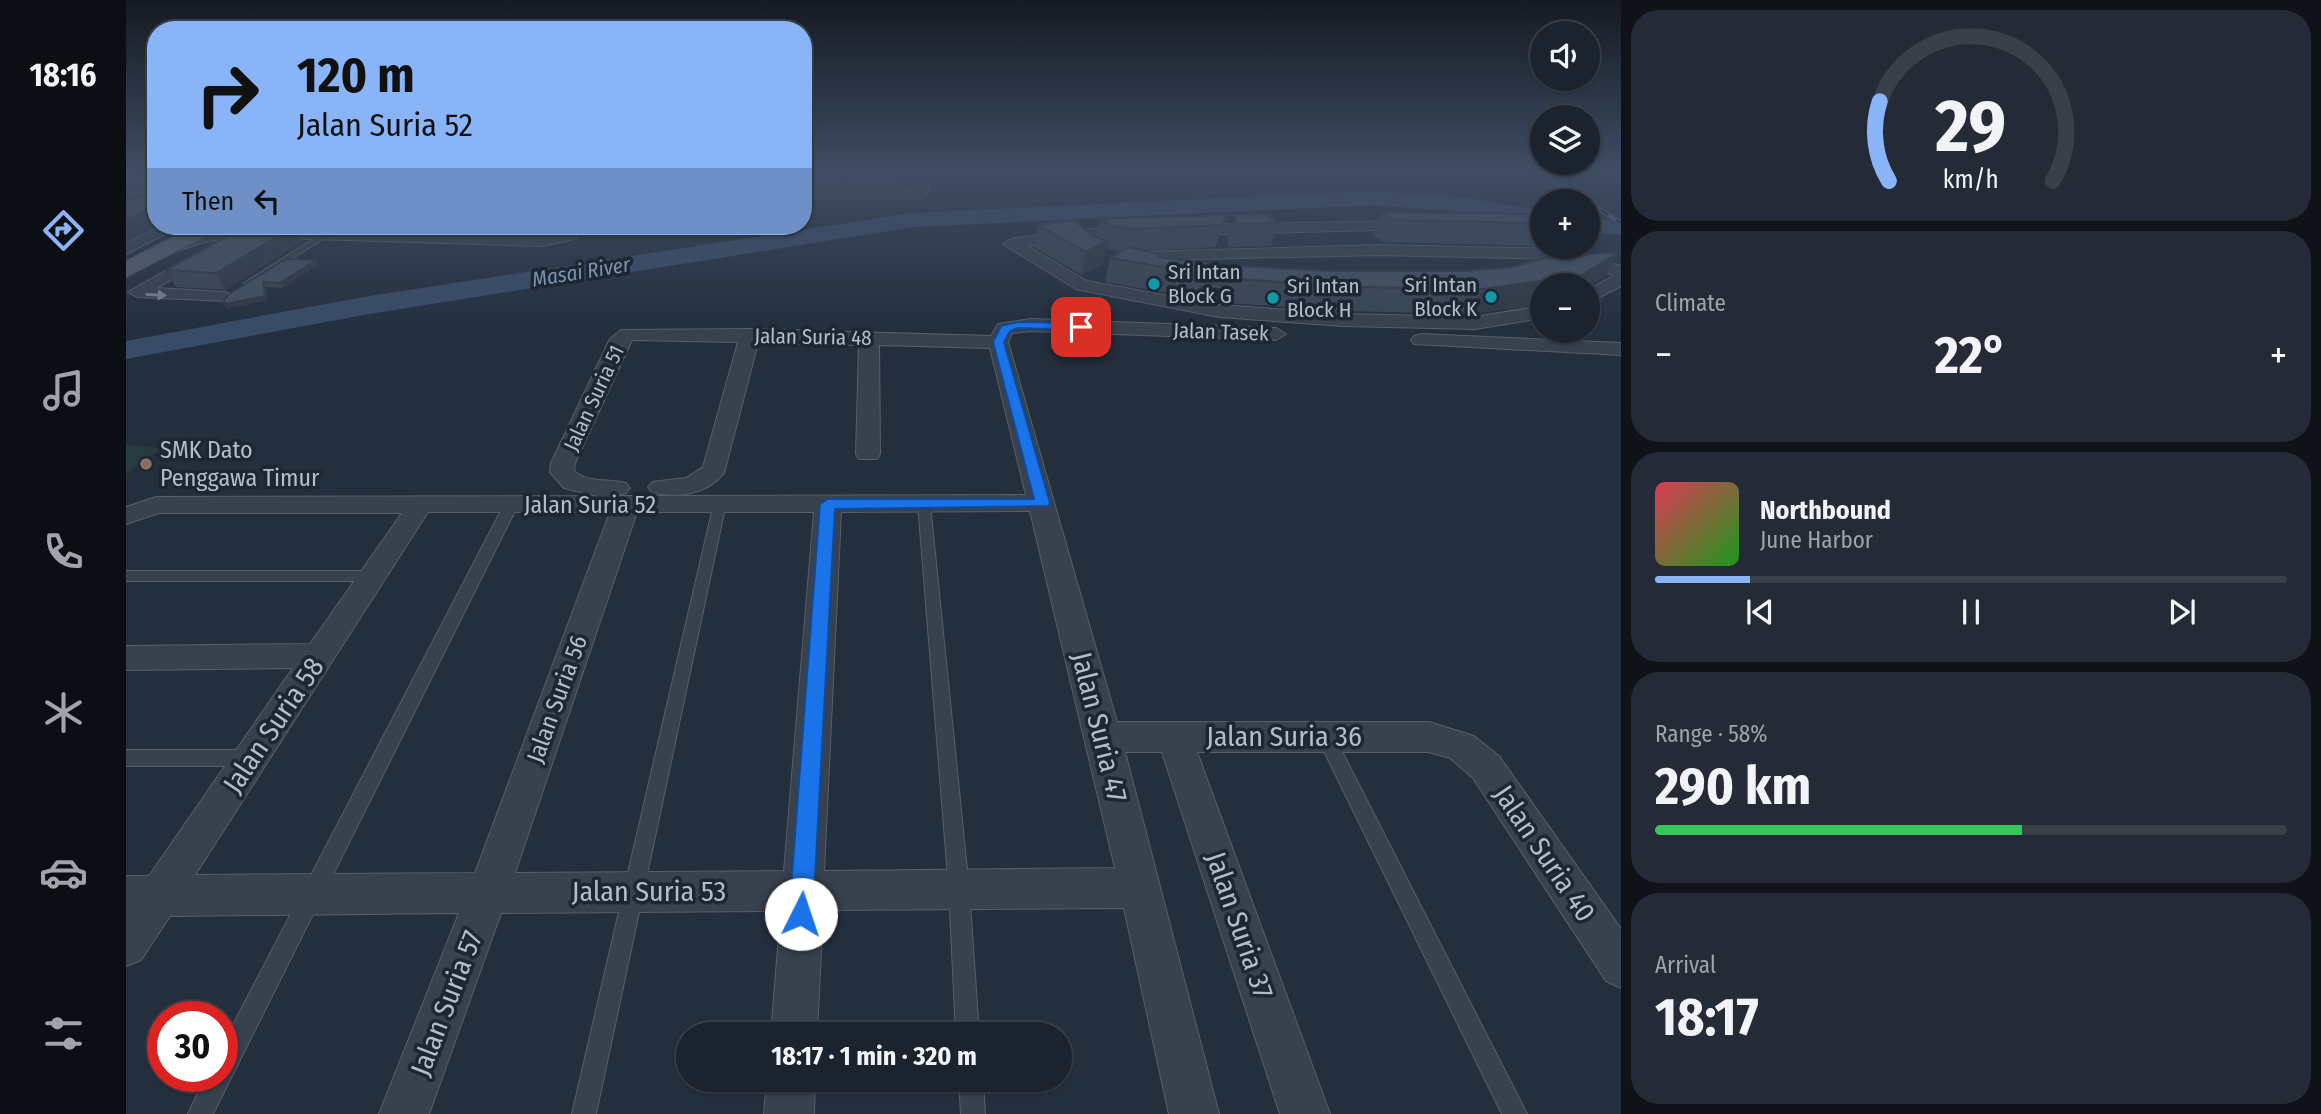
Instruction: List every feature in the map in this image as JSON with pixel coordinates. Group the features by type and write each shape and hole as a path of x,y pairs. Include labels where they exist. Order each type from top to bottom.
{"main road":[{"path":"126,270 193,235"}],"street":[{"path":"1350,226 1378,250"},
{"path":"1198,254 1174,230 1433,226"},
{"path":"1264,228 1286,252"},
{"path":"1149,232 1074,235 1011,244 1082,285 1219,312 1363,321 1475,323 1530,314"},
{"path":"1457,234 1477,251"},
{"path":"126,249 155,235"},
{"path":"166,249 217,235"},
{"path":"230,294 139,294 137,291 238,235"},
{"path":"312,235 543,241 570,235"},
{"path":"1074,235 1077,242 1092,252"},
{"path":"1082,285 1115,261 1144,257 1378,250 1530,250"},
{"path":"1331,251 1350,269"},
{"path":"1532,270 1547,259"},
{"path":"1585,259 1621,272"},
{"path":"1115,261 1216,281 1291,285"},
{"path":"1600,291 1621,278"},
{"path":"1216,281 1219,312 1229,332"},
{"path":"1446,302 1475,323"},
{"path":"1346,304 1363,321"},
{"name":"Jalan Tasek","path":"999,342 1005,328 1018,325 1621,349"},
{"name":"Jalan Suria 48","path":"628,334 999,342"},
{"name":"Jalan Suria 51","path":"592,497 562,472 563,463 620,339 628,334"},
{"path":"592,497 690,487 705,480 715,468 750,335"},
{"path":"868,454 869,338"},
{"name":"Jalan Suria 47","path":"999,342 1104,737 1194,1114"},
{"name":"Jalan Suria 52","path":"132,513 156,505 511,505 592,497 626,505 1043,503"},
{"path":"794,1022 828,504"},
{"name":"Jalan Suria 58","path":"126,945 143,895 251,758 420,505"},
{"name":"Jalan Suria 56","path":"488,892 626,505"},
{"path":"126,658 319,656"},
{"name":"Jalan Suria 37","path":"1174,736 1305,1114"},
{"name":"Jalan Suria 36","path":"1104,737 1429,737 1462,747"},
{"name":"Jalan Suria 40","path":"1462,747 1486,767 1621,966"},
{"name":"Jalan Suria 53","path":"143,895 1139,888"},
{"name":"Jalan Suria 57","path":"404,1114 488,892"},
{"path":"789,1114 790,1092"}],"lane":[{"path":"230,294 323,236"},
{"path":"584,1114 720,503"},
{"path":"924,504 959,889 967,1022"},
{"path":"238,1039 511,505"},
{"path":"126,576 372,576"},
{"path":"1325,735 1515,1114"},
{"path":"126,758 251,758"},
{"path":"200,1114 211,1092"},
{"path":"972,1092 973,1114"}],"green space":[{"path":"126,445 161,448 126,474"}],"building":[{"path":"1079,224 1093,236 1107,241 1086,252 1038,225"},
{"path":"1110,224 1223,224 1133,229"},
{"path":"230,235 280,235 216,273 166,270"},
{"path":"1129,247 1158,254 1158,257 1209,263 1205,274 1110,258"},
{"path":"1620,252 1585,273 1530,273 1530,283 1483,289 1353,287 1235,279 1235,266 1334,271 1464,271 1511,267 1541,259 1600,259 1600,253"},
{"path":"286,259 316,260 280,283 263,282 265,296 225,304 224,299 232,292"}],"waterway":[{"name":"Masai River","path":"126,350 369,305 887,224"},
{"name":"Masai River","path":"1600,226 1621,228"}],"place":[{"name":"Sri Intan Block G","path":"1154,284"},
{"name":"Sri Intan Block K","path":"1491,297"},
{"name":"Sri Intan Block H","path":"1273,298"},
{"name":"SMK Dato Penggawa Timur","path":"146,464"}],"route":[{"path":"801,914 828,504 1043,503 999,342 1000,334 1005,328 1018,325 1081,327"}]}
